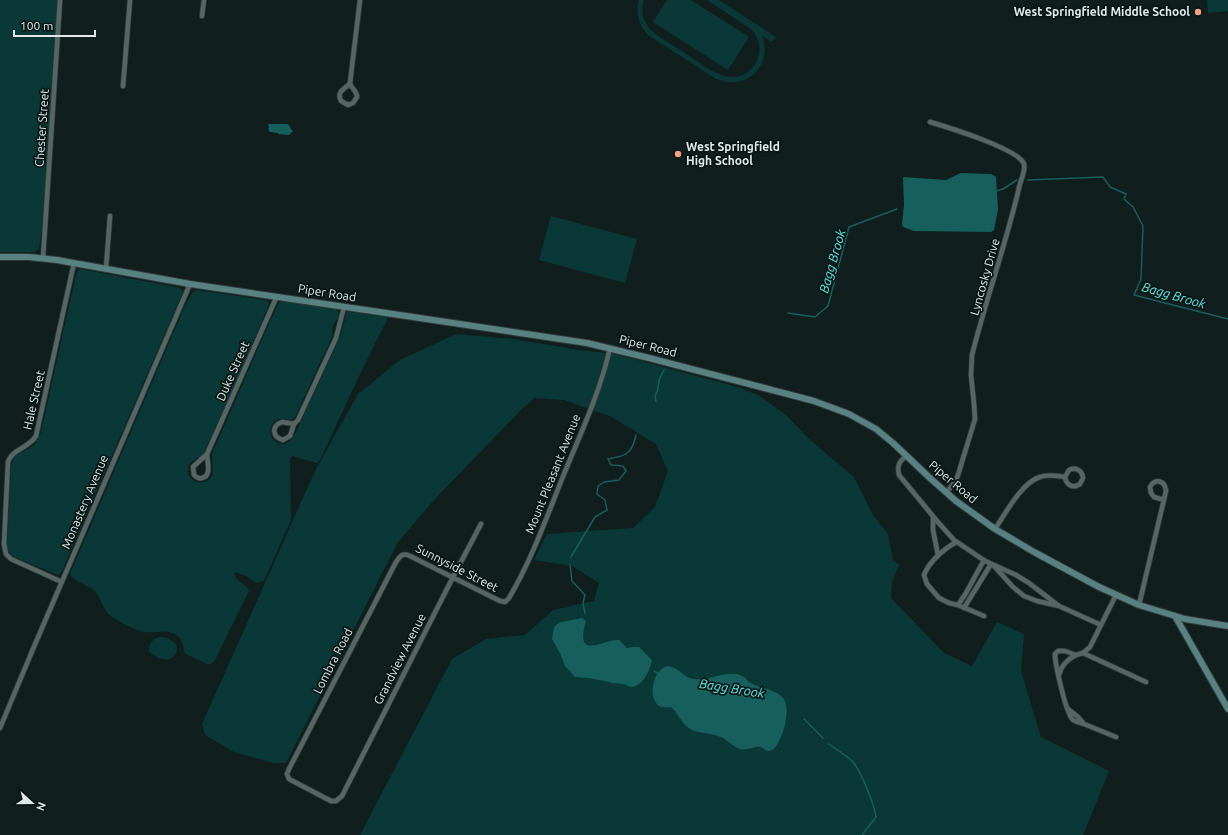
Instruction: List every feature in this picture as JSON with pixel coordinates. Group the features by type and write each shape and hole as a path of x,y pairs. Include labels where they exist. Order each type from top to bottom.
{"main road":[{"name":"Piper Road","path":"0,258 43,258 190,284 560,339 610,348 814,401 857,417 876,429 946,493 969,511 995,529 1034,552 1116,595 1139,605 1175,616 1228,626"},
{"path":"1175,616 1228,708"}],"street":[{"name":"Chester Street","path":"43,258 60,0"},
{"path":"123,86 130,0"},
{"path":"202,16 204,0"},
{"path":"350,83 342,90 340,95 341,101 346,104 352,104 357,98 356,92 350,86 350,83 360,0"},
{"name":"Lyncosky Drive","path":"930,122 963,132 994,144 1014,154 1024,165 1010,225 972,355 971,375 975,419 958,475 955,482 946,493"},
{"path":"106,269 110,216"},
{"name":"Hale Street","path":"6,554 4,544 8,462 12,454 32,442 36,436 74,263"},
{"name":"Monastery Avenue","path":"0,728 190,284"},
{"name":"Duke Street","path":"208,454 208,475 203,478 198,478 194,475 193,467 208,454 276,296"},
{"path":"294,424 285,422 279,423 274,427 275,436 280,440 283,440 288,438 291,434 294,424 298,420 336,338 344,307"},
{"name":"Mount Pleasant Avenue","path":"505,602 510,597 532,554 584,424 604,370 610,348"},
{"path":"906,456 899,464 899,475 933,517 956,542 991,564 1016,575 1029,583 1059,606"},
{"path":"995,529 1019,493 1030,481 1040,476 1048,475 1065,477"},
{"path":"1139,605 1164,500"},
{"path":"933,517 933,530 938,555"},
{"name":"Grandview Avenue","path":"336,802 342,796 481,524"},
{"path":"956,542 943,550 926,570 924,575 927,584 939,598 984,616"},
{"path":"0,552 62,582"},
{"name":"Sunnyside Street","path":"401,555 408,554 498,600 505,602"},
{"name":"Lombra Road","path":"336,802 330,801 303,788 288,778 287,774 396,562 401,555"},
{"path":"958,605 984,560"},
{"path":"991,564 1024,596 1037,601 1059,606 1101,625"},
{"path":"964,608 991,564"},
{"path":"1059,679 1060,671 1064,664 1090,647 1116,595"},
{"path":"1076,655 1066,651 1060,651 1056,652 1055,658 1059,679 1073,720 1116,737"},
{"path":"1083,652 1146,682"}],"shaded area":[{"path":"0,0 58,0 43,222 39,249 35,252 0,252"},
{"path":"639,0 644,0 642,8 643,16 651,30 707,68 723,75 732,77 740,76 748,72 757,59 760,49 759,42 751,29 707,0 719,0 776,37 772,42 762,36 765,48 763,58 759,68 753,75 744,80 735,82 724,81 713,77 648,35 642,27 639,19 637,10"},
{"path":"667,0 691,0 749,37 728,70 653,22"},
{"path":"1207,0 1228,0 1228,11 1208,13"},
{"path":"551,216 637,239 625,283 539,260"},
{"path":"80,269 180,288 182,294 62,571 58,575 12,556 8,550 11,468 14,458 33,446 41,432 76,275"},
{"path":"197,290 265,300 269,304 236,383 203,454 190,463 188,473 191,479 197,482 206,481 213,474 212,454 279,302 283,301 336,309 339,313 338,319 333,326 333,335 295,417 291,420 278,419 270,429 272,438 280,444 285,444 290,441 296,432 340,337 347,312 387,317 387,320 320,460 317,463 292,456 290,459 291,520 264,581 256,583 246,576 235,572 235,577 249,591 215,660 211,664 207,664 186,654 181,639 171,632 141,631 127,626 114,618 108,614 95,591 72,577 70,574 185,306 192,293"},
{"path":"456,334 513,339 579,350 615,354 737,387 758,395 786,415 809,439 854,477 873,515 888,534 893,560 899,565 892,581 891,598 944,653 972,666 997,622 1024,634 1021,671 1041,737 1109,771 1083,835 360,835 452,659 486,639 525,635 553,610 594,601 599,583 572,566 534,560 547,534 633,528 655,507 668,471 656,444 612,417 564,400 534,398 434,500 398,542 286,763 274,763 234,752 205,735 202,724 316,469 358,394 400,360"},
{"path":"155,638 168,638 176,644 177,650 173,658 159,658 149,651 152,641"}],"water":[{"path":"269,124 287,124 293,131 289,135 270,132 268,129"},
{"path":"961,173 991,174 996,177 998,209 994,230 991,232 914,231 903,227 903,177 946,180"},
{"path":"582,618 586,621 583,634 584,641 587,645 592,646 619,640 627,648 639,647 650,658 652,661 651,665 645,678 639,684 631,687 623,684 575,677 565,666 552,639 554,628 561,622"},
{"path":"667,666 672,667 694,679 703,679 726,674 737,674 755,685 780,695 785,701 787,712 784,728 777,745 771,751 767,751 761,747 740,749 721,737 689,728 671,707 659,706 653,697 653,684 655,678 662,668"}],"waterway":[{"name":"Bagg Brook","path":"1028,180 1103,177 1110,187 1126,194 1124,199 1133,207 1143,226 1141,279 1134,295 1228,319"},
{"name":"Bagg Brook","path":"996,191 1003,189 1017,180"},
{"name":"Bagg Brook","path":"788,313 815,317 828,306 849,227 897,209"},
{"name":"Bagg Brook","path":"656,401 655,396 658,389 659,380 664,370"},
{"name":"Bagg Brook","path":"571,557 595,517 607,510 605,500 597,494 598,486 604,482 619,480 626,471 623,466 611,465 608,459 619,457 627,453 630,450 636,435"},
{"name":"Bagg Brook","path":"570,564 572,581 585,595 583,603 585,614"},
{"name":"Bagg Brook","path":"654,671 659,674"},
{"name":"Bagg Brook","path":"804,719 823,738"},
{"name":"Bagg Brook","path":"829,744 854,763 861,775 870,797 876,817 862,835"}],"place":[{"name":"West Springfield Middle School","path":"1198,12"},
{"name":"West Springfield High School","path":"678,154"}]}
